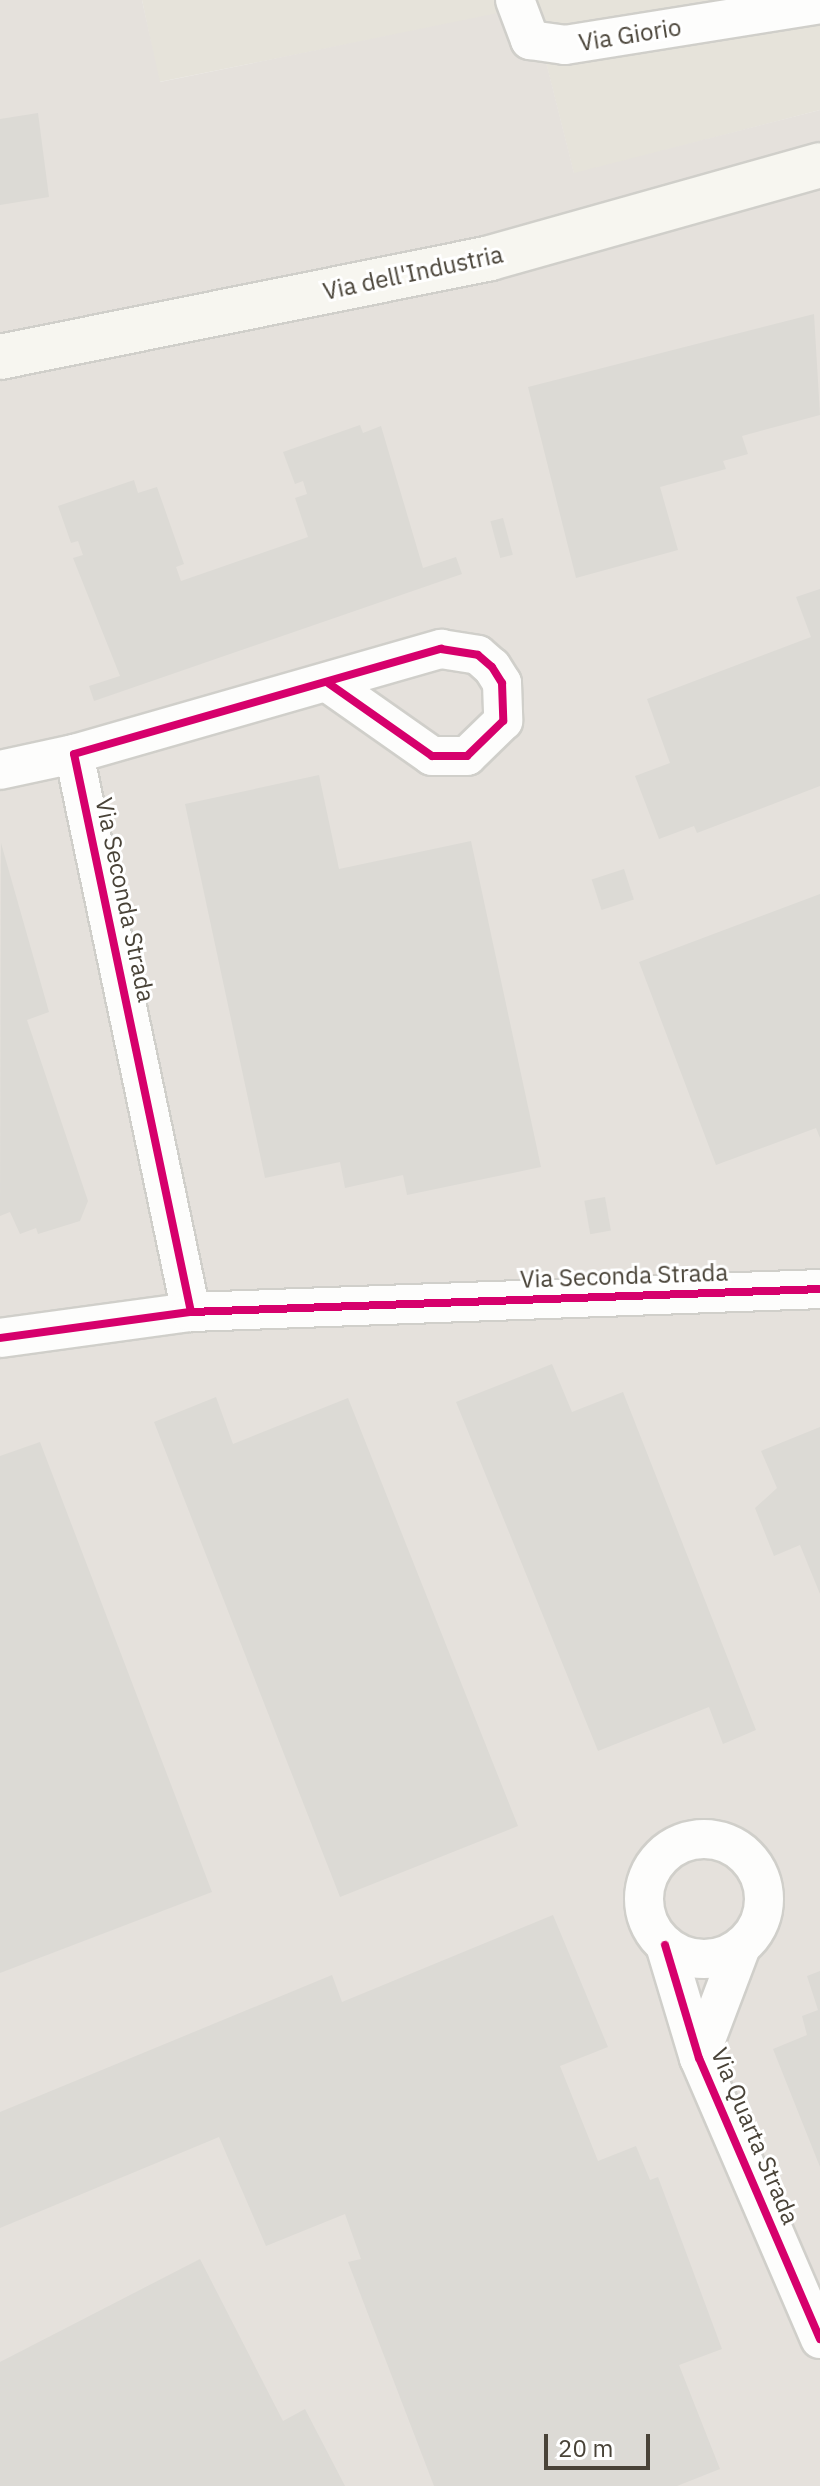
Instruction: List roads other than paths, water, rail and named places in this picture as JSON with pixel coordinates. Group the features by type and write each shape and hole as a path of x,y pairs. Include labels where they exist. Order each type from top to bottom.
{"main road":[{"name":"Via dell'Industria","path":"0,357 490,258 820,165"}],"street":[{"name":"Via Giorio","path":"515,0 530,40 565,45 820,4"},
{"path":"0,770 74,754 328,683"},
{"name":"Via Seconda Strada","path":"74,754 191,1312"},
{"name":"Via Seconda Strada","path":"0,1338 191,1312 820,1289"},
{"name":"Via Quarta Strada","path":"699,2058 741,1947 764,1913 765,1891 746,1855 710,1839 674,1847 649,1875 645,1913 665,1945 699,2058 820,2339"},
{"path":"665,1945 702,1959 741,1947"}]}
